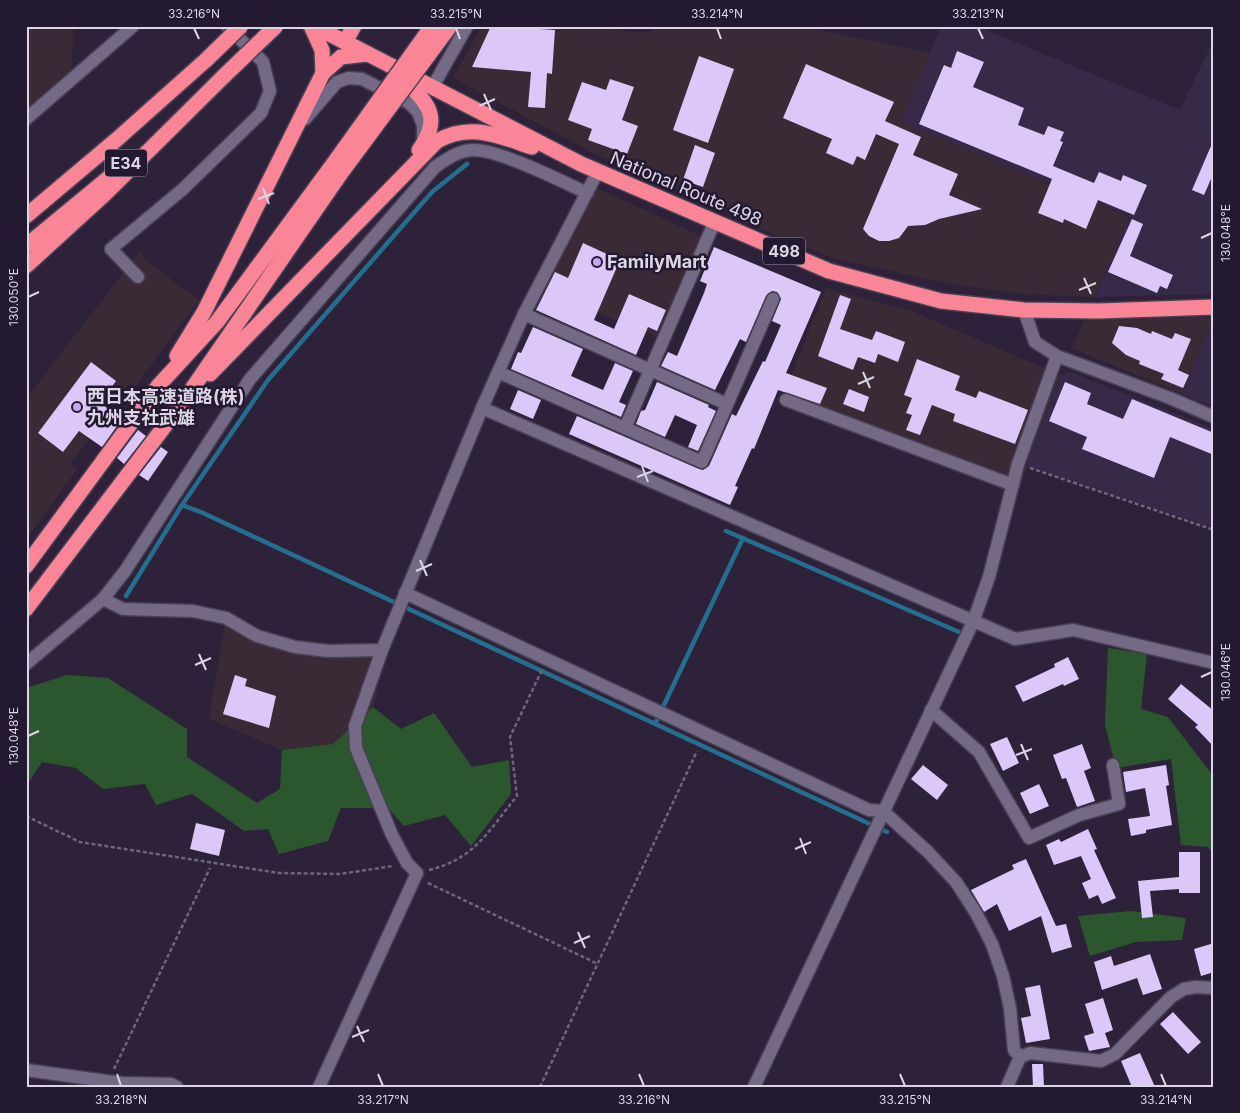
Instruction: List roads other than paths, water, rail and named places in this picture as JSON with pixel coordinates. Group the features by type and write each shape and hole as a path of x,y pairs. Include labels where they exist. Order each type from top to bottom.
{"highway":[{"name":"E34","path":"26,216 115,141 206,60 241,26"},
{"name":"E34","path":"26,246 123,165 224,76 276,26"},
{"path":"312,26 322,50 323,73"},
{"name":"National Route 498","path":"312,26 580,164 830,271 941,301 1024,310 1214,307"},
{"path":"345,42 354,26"},
{"path":"26,609 183,402 432,26"},
{"path":"159,385 218,322 450,26"},
{"path":"26,566 159,385 204,312 323,73 341,57 368,54"},
{"path":"388,65 423,99 429,108 432,118 432,128 402,175"},
{"path":"26,266 106,193 224,76"},
{"path":"183,402 437,141 449,134 465,130 480,131 580,164"},
{"path":"26,562 38,549"}],"street":[{"path":"26,119 134,26"},
{"path":"138,277 111,248 183,189 262,113 270,91 262,62 227,26"},
{"path":"432,88 467,26"},
{"path":"296,130 328,90 337,82 349,78 362,79 409,104 418,112 423,126 423,144"},
{"path":"26,664 102,599 125,571 250,379 435,167 455,154 474,150 498,155 587,193"},
{"path":"319,1087 417,873 406,863 392,836 356,748 355,726 382,650 482,408 524,314 598,171"},
{"path":"625,428 715,222"},
{"path":"498,372 702,462 773,299"},
{"path":"1024,310 1035,342 1057,356 1170,398 1214,417"},
{"path":"524,314 727,404"},
{"path":"754,1087 973,622 989,577 1018,464 1057,356"},
{"path":"786,400 1013,485"},
{"path":"482,408 1015,639 1074,630 1214,663"},
{"path":"405,593 869,810 878,822 928,852 950,876 976,912 992,944 1003,976 1010,1008 1014,1050 1020,1057"},
{"path":"102,599 123,609 193,610 226,618 257,636 295,647 328,651 382,650"},
{"path":"931,710 979,752 1029,838 1079,814 1119,804 1113,765"},
{"path":"1007,1087 1020,1057 1030,1054 1101,1061 1115,1054 1171,997 1184,989 1214,988"},
{"path":"26,1070 108,1081 171,1084 177,1087"}],"waterway":[{"path":"126,596 182,505 268,380 432,192 467,164"},
{"path":"182,505 203,513 887,832"},
{"path":"726,531 959,632"},
{"path":"655,724 743,538"}],"place":[{"name":"FamilyMart","path":"597,262"},
{"name":"西日本高速道路(株) 九州支社武雄","path":"77,407"}]}
